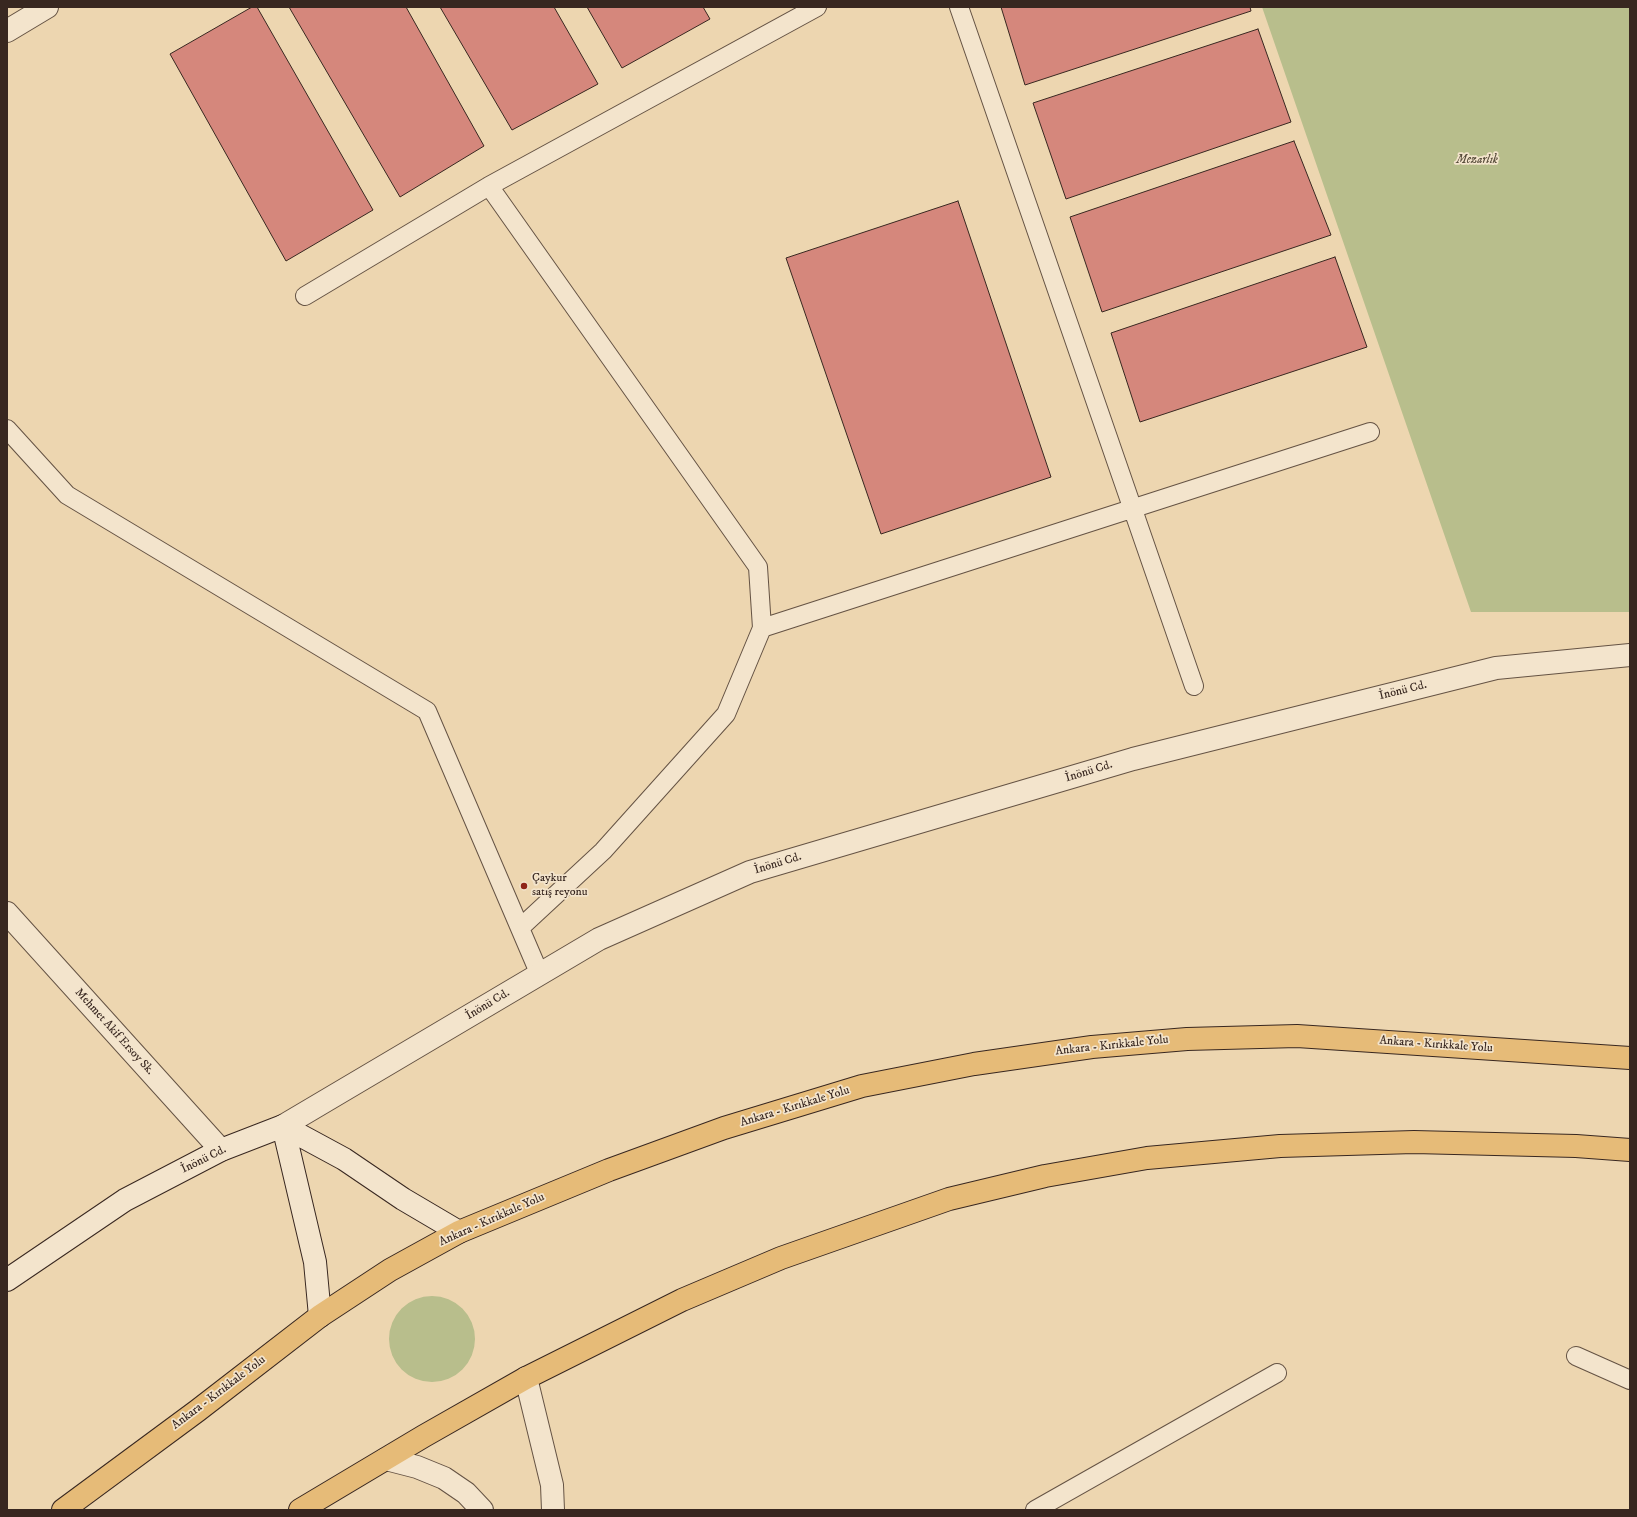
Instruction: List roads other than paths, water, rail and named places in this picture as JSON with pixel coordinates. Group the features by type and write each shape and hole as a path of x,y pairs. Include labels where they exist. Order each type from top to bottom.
{"highway":[{"name":"Ankara - Kırıkkale Yolu","path":"63,1510 197,1411 320,1316 390,1270 459,1232 609,1170 724,1128 862,1086 974,1064 1092,1046 1187,1039 1297,1036 1630,1058"},
{"path":"300,1510 424,1436 526,1378 682,1300 782,1258 949,1199 1045,1176 1147,1158 1280,1146 1414,1142 1576,1146 1630,1150"}],"street":[{"path":"7,31 47,7"},
{"name":"İnönü Cd.","path":"7,1280 125,1200 221,1150 283,1126 599,939 750,872 1125,761 1496,668 1630,655"},
{"name":"Mehmet Akif Ersoy Sk.","path":"7,913 221,1150"},
{"path":"283,1126 344,1159 402,1199 459,1232"},
{"path":"283,1126 315,1262 320,1316"},
{"path":"526,1378 552,1485 553,1510"},
{"path":"386,1459 417,1467 444,1478 466,1493 482,1510"}],"lane":[{"path":"305,296 489,186 817,7"},
{"path":"959,7 1194,686"},
{"path":"489,186 758,567 762,628 726,714 604,850 520,928"},
{"path":"7,429 67,495 427,711 540,974"},
{"path":"762,628 1370,432"},
{"path":"1576,1356 1630,1380"},
{"path":"1035,1510 1277,1373"}],"place":[{"name":"Çaykur satış reyonu","path":"524,886"}],"park label":[{"name":"Mezarlık","path":"1477,161"}]}
